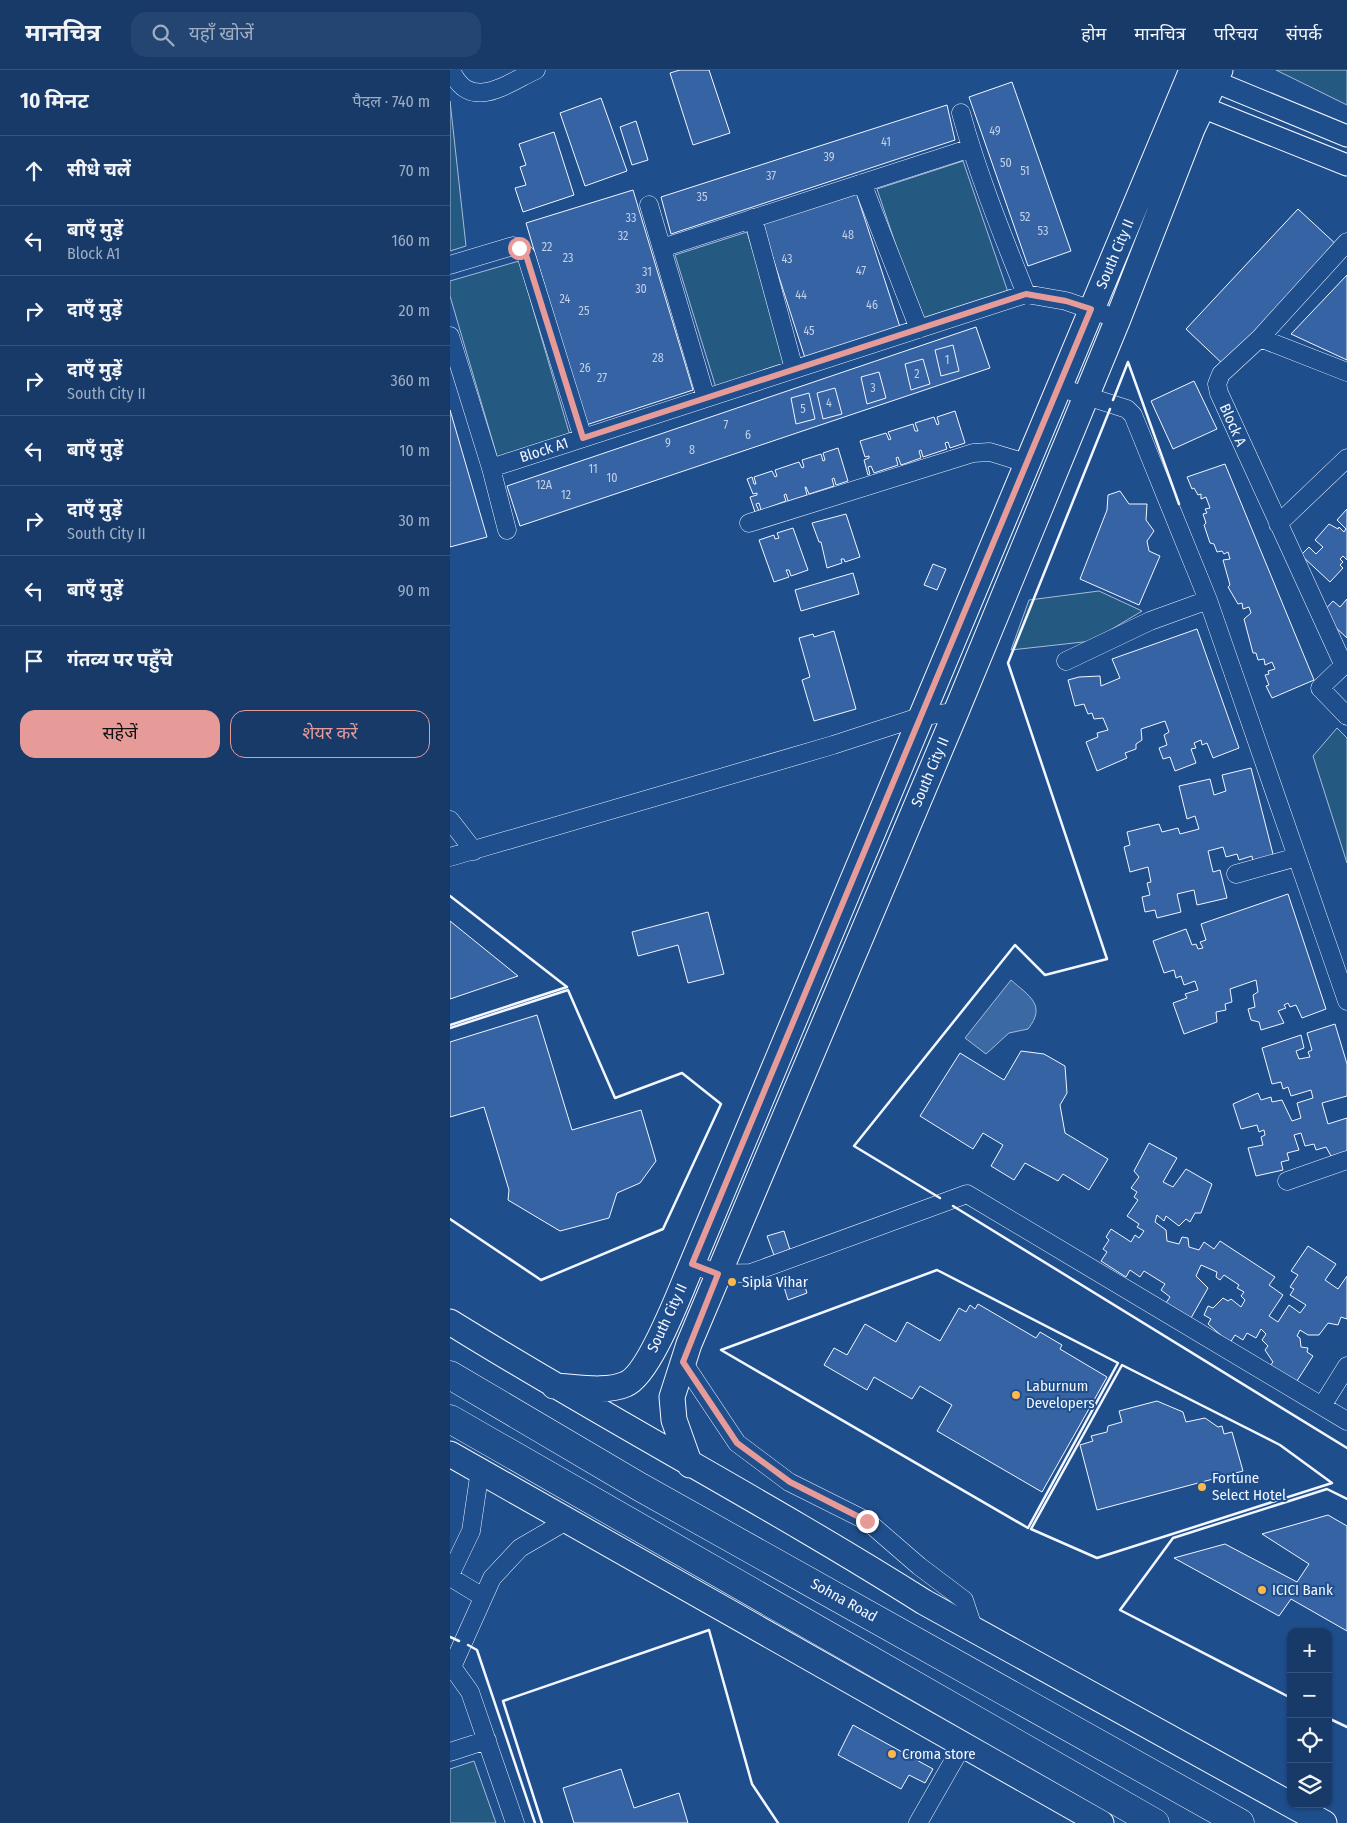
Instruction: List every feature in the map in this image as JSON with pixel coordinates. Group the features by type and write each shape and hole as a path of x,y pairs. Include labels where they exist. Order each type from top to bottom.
{"highway":[{"name":"Sohna Road","path":"450,1375 640,1487 1240,1823"},
{"path":"450,1420 1155,1823"}],"main road":[{"name":"South City II","path":"554,1386 613,1387 628,1384 642,1370 692,1264 1026,463 1192,71"},
{"name":"South City II","path":"690,1465 672,1409 674,1385 718,1274 956,712 1118,319 1192,129 1218,76"},
{"path":"450,1322 554,1386 974,1630 1324,1823"},
{"path":"450,1454 962,1746 1101,1823"}],"street":[{"path":"451,70 460,85 475,93 490,92 536,70"},
{"path":"1192,71 1218,76 1347,136"},
{"path":"1180,98 1347,165"},
{"path":"961,113 971,148 1026,294 1066,301 1118,319"},
{"path":"662,248 971,148"},
{"path":"862,184 919,329"},
{"path":"649,205 706,398"},
{"path":"753,218 794,369"},
{"name":"Block A","path":"1347,242 1260,338 1221,374 1217,384 1219,393 1278,524 1345,664 1320,688 1347,716"},
{"path":"450,265 513,246 519,248 526,255 583,438"},
{"name":"Block A1","path":"491,468 1026,294"},
{"path":"450,336 491,468 506,530"},
{"path":"1260,338 1347,372"},
{"path":"1058,387 1127,409 1133,415 1208,600 1347,1002"},
{"path":"749,523 973,453 990,452 1026,463"},
{"path":"1278,524 1347,458"},
{"path":"1066,660 1150,621 1208,600"},
{"path":"450,857 833,745 922,716 956,712"},
{"path":"450,820 474,850"},
{"path":"1236,874 1297,857"},
{"path":"1287,1181 1347,1160"},
{"path":"692,1264 718,1274 751,1273 968,1194 1347,1421"},
{"path":"683,1362 737,1443 790,1482 867,1521 964,1600 974,1630"},
{"path":"1322,1406 1347,1366"},
{"path":"480,1470 471,1531 450,1576 483,1597"},
{"path":"515,1823 470,1692 451,1665 492,1578 520,1548 568,1520"},
{"path":"450,1752 487,1740"},
{"path":"918,1823 962,1746"}],"shaded area":[{"path":"1276,70 1347,70 1347,105"},
{"path":"450,101 466,246 450,251"},
{"path":"963,161 1009,295 922,323 877,189"},
{"path":"747,232 789,367 717,391 675,255"},
{"path":"519,261 571,439 499,463 450,296 450,281"},
{"path":"1099,591 1142,611 1092,641 1011,650 1029,600"},
{"path":"1337,728 1347,738 1347,863 1313,756"},
{"path":"1011,980 1033,1001 1036,1013 1028,1029 1009,1033 986,1054 965,1038"},
{"path":"474,1761 496,1823 450,1823 450,1769"}],"building":[{"path":"680,70 709,70 730,133 693,145 670,73"},
{"path":"1012,82 1071,251 1028,266 969,97"},
{"path":"601,98 627,171 585,186 560,113"},
{"path":"947,105 955,140 671,234 661,197"},
{"path":"636,121 648,160 632,165 620,127"},
{"path":"554,132 574,195 523,212 515,188 526,185 520,167 526,165 519,144"},
{"path":"633,190 693,390 586,425 526,223"},
{"path":"856,192 900,327 805,358 762,224"},
{"path":"1298,209 1339,247 1226,367 1186,329"},
{"path":"1347,275 1347,360 1291,334"},
{"path":"976,327 990,368 520,526 507,486"},
{"path":"953,345 959,371 941,376 935,350"},
{"path":"923,359 930,384 911,390 905,364"},
{"path":"879,372 886,398 867,404 861,377"},
{"path":"1194,381 1217,429 1173,449 1151,401"},
{"path":"835,388 842,414 823,419 817,393"},
{"path":"809,393 815,419 796,424 791,398"},
{"path":"450,410 487,537 450,547"},
{"path":"955,411 965,443 950,448 948,442 945,443 947,449 923,457 921,450 919,451 921,458 901,465 898,457 896,458 898,465 874,473 871,466 868,467 870,474 868,475 864,460 869,458 869,456 865,457 860,441 886,433 889,440 891,439 888,432 913,424 915,431 918,431 915,423 934,417 937,425 939,424 937,417"},
{"path":"838,448 848,481 836,485 834,478 832,479 834,486 809,494 805,487 807,495 788,501 786,494 784,495 786,501 761,510 759,503 756,504 759,511 755,512 750,497 757,495 757,493 753,494 747,479 752,477 754,484 756,484 754,477 772,471 775,477 777,476 775,470 799,462 802,468 804,467 802,460 821,454 823,461 825,460 823,453"},
{"path":"1225,464 1314,680 1272,698 1266,686 1269,685 1265,675 1269,674 1268,671 1275,669 1272,662 1265,665 1264,659 1258,660 1256,653 1253,653 1244,619 1251,613 1249,607 1243,609 1242,603 1238,604 1228,587 1230,585 1223,560 1230,559 1228,552 1224,554 1222,551 1217,552 1214,544 1210,543 1204,525 1206,523 1203,514 1207,513 1205,509 1210,508 1206,497 1201,499 1201,494 1198,495 1194,488 1192,489 1187,477"},
{"path":"1120,491 1129,504 1147,504 1146,520 1154,531 1147,541 1149,551 1160,556 1139,605 1080,579 1107,510 1108,495"},
{"path":"1347,509 1347,560 1343,556 1340,559 1343,562 1340,565 1343,568 1330,582 1301,555 1309,547 1316,554 1323,547 1315,540 1329,524 1338,529 1339,527 1344,532 1346,529 1337,520"},
{"path":"846,514 860,557 845,562 844,559 841,559 842,563 827,568 821,542 819,542 812,523"},
{"path":"793,528 808,570 791,576 789,570 786,570 789,577 774,582 759,540 774,535 775,539 779,538 777,533"},
{"path":"933,564 946,569 937,590 924,585"},
{"path":"853,573 859,594 801,611 795,590"},
{"path":"1347,599 1347,638 1321,614 1333,601 1340,607"},
{"path":"1197,629 1239,748 1213,758 1207,743 1202,745 1201,740 1194,743 1196,748 1191,749 1196,763 1175,771 1170,757 1163,759 1159,748 1167,745 1164,735 1169,732 1165,721 1141,729 1142,740 1136,744 1136,749 1125,753 1127,758 1097,771 1086,742 1098,737 1097,733 1108,730 1103,718 1094,719 1092,713 1088,714 1084,704 1075,706 1068,680 1079,677 1100,676 1101,686 1120,678 1112,659"},
{"path":"834,631 856,709 814,721 802,680 810,677 799,638 813,634 814,637"},
{"path":"1251,768 1274,858 1253,863 1252,856 1239,860 1237,854 1226,857 1223,847 1208,851 1213,872 1220,870 1227,898 1197,905 1194,890 1177,894 1181,912 1157,918 1155,910 1145,912 1142,897 1150,895 1147,883 1151,882 1148,867 1130,872 1124,847 1130,845 1127,832 1159,824 1162,832 1178,828 1180,834 1199,829 1195,816 1187,819 1179,786 1210,779 1214,795 1226,791 1222,775"},
{"path":"1288,894 1326,1009 1302,1018 1296,1005 1290,1007 1288,1003 1284,1005 1286,1008 1278,1011 1284,1023 1261,1030 1259,1022 1251,1020 1248,1009 1255,1007 1253,995 1258,992 1256,980 1230,989 1232,1002 1225,1004 1226,1010 1216,1012 1217,1022 1184,1034 1173,1003 1187,998 1185,994 1198,990 1195,981 1184,985 1181,976 1176,978 1174,970 1164,973 1153,941 1186,929 1192,945 1196,944 1198,949 1203,948 1200,942 1206,940 1201,924"},
{"path":"708,912 724,974 688,983 678,945 638,956 632,932"},
{"path":"450,921 518,976 450,999"},
{"path":"537,1015 572,1130 641,1110 656,1161 640,1183 617,1193 609,1218 560,1231 508,1200 509,1190 484,1107 450,1117 450,1042"},
{"path":"1335,1024 1347,1064 1347,1096 1322,1103 1328,1124 1347,1118 1347,1152 1331,1156 1326,1147 1316,1150 1314,1144 1305,1146 1301,1133 1294,1135 1299,1150 1287,1153 1289,1160 1281,1162 1283,1170 1256,1176 1248,1148 1263,1145 1261,1137 1265,1135 1264,1130 1259,1132 1257,1125 1241,1129 1233,1104 1258,1093 1261,1100 1271,1097 1272,1102 1282,1100 1292,1121 1301,1118 1297,1103 1313,1098 1311,1090 1291,1096 1288,1087 1283,1089 1281,1082 1272,1084 1262,1048 1301,1035 1304,1048 1296,1051 1299,1059 1310,1057 1308,1052 1312,1050 1307,1033"},
{"path":"1021,1051 1044,1054 1065,1066 1067,1093 1060,1105 1065,1133 1108,1159 1089,1190 1063,1174 1058,1181 1025,1163 1014,1180 991,1166 1003,1145 983,1133 973,1149 920,1116 960,1053 1004,1080"},
{"path":"1149,1143 1177,1158 1163,1182 1173,1187 1186,1169 1212,1184 1201,1213 1195,1213 1190,1222 1186,1219 1179,1226 1166,1216 1164,1221 1157,1215 1155,1222 1166,1230 1167,1241 1179,1244 1182,1237 1188,1238 1189,1247 1199,1250 1204,1242 1214,1249 1220,1241 1275,1277 1269,1285 1283,1295 1269,1316 1278,1322 1289,1305 1300,1313 1306,1305 1290,1295 1294,1289 1290,1287 1298,1275 1291,1271 1308,1246 1336,1264 1325,1280 1338,1289 1347,1276 1347,1319 1341,1317 1338,1325 1328,1323 1319,1335 1308,1335 1300,1330 1297,1336 1300,1338 1301,1347 1308,1348 1307,1352 1313,1356 1295,1384 1269,1367 1273,1362 1265,1350 1268,1346 1262,1340 1266,1334 1261,1329 1256,1338 1247,1333 1243,1340 1235,1335 1230,1343 1208,1324 1211,1319 1204,1315 1208,1306 1213,1308 1223,1298 1228,1301 1231,1299 1241,1307 1245,1300 1241,1296 1244,1292 1237,1288 1239,1285 1224,1275 1220,1280 1216,1277 1217,1272 1201,1265 1196,1276 1208,1288 1191,1318 1166,1303 1170,1297 1161,1290 1165,1284 1144,1271 1140,1277 1130,1270 1126,1277 1101,1261 1107,1252 1103,1249 1109,1240 1106,1237 1111,1229 1131,1242 1135,1235 1139,1238 1144,1231 1137,1227 1139,1224 1127,1216 1138,1200 1134,1197 1137,1192 1131,1188 1139,1177 1134,1171"},
{"path":"784,1231 791,1253 775,1258 767,1236"},
{"path":"803,1281 807,1293 788,1300 784,1287"},
{"name":"Laburnum Developers","path":"978,1304 1036,1338 1040,1332 1062,1345 1060,1349 1107,1377 1042,1492 937,1431 952,1405 920,1386 912,1399 874,1377 867,1390 824,1365 834,1348 847,1355 865,1324 896,1342 907,1322 940,1341 959,1308 966,1312 970,1305 975,1309"},
{"path":"1157,1401 1183,1412 1186,1422 1205,1418 1218,1427 1222,1426 1224,1434 1232,1432 1243,1471 1097,1510 1080,1445 1093,1441 1091,1436 1107,1432 1108,1426 1122,1422 1119,1411"},
{"path":"1328,1515 1347,1526 1347,1631 1291,1599 1279,1616 1174,1558 1225,1544 1297,1582 1309,1564 1262,1534"},
{"path":"853,1725 933,1769 925,1783 909,1775 901,1789 838,1755"},
{"path":"621,1769 634,1808 679,1793 688,1823 574,1823 563,1788"}],"wall":[{"path":"1128,362 1179,504"},
{"path":"1113,400 1128,362"},
{"path":"940,1198 854,1146 1015,945 1045,975 1107,959 1008,663 1110,409"},
{"path":"450,896 567,987"},
{"path":"450,1025 567,987"},
{"path":"450,1028 568,990 615,1098 682,1073 721,1104 663,1229 541,1280 450,1219"},
{"path":"953,1206 1347,1448"},
{"path":"937,1270 1118,1363 1028,1528 721,1350 937,1270"},
{"path":"1122,1365 1280,1445 1332,1483 1097,1558 1031,1529 1122,1365"},
{"path":"1287,1696 1120,1610 1173,1538 1327,1489 1347,1499"},
{"path":"542,1823 503,1701 709,1630 752,1784 778,1823"},
{"path":"450,1637 459,1641"},
{"path":"468,1645 477,1650 535,1823"},
{"path":"1332,1720 1347,1727"}],"place":[{"name":"Sipla Vihar","path":"732,1282"},
{"name":"Laburnum Developers","path":"1016,1395"},
{"name":"Fortune Select Hotel","path":"1202,1487"},
{"name":"ICICI Bank","path":"1262,1590"},
{"name":"Croma store","path":"892,1754"}],"route":[{"path":"519,248 526,255 583,438 1026,294 1066,301 1091,309 692,1264 718,1274 683,1362 737,1443 790,1482 867,1521"}]}
